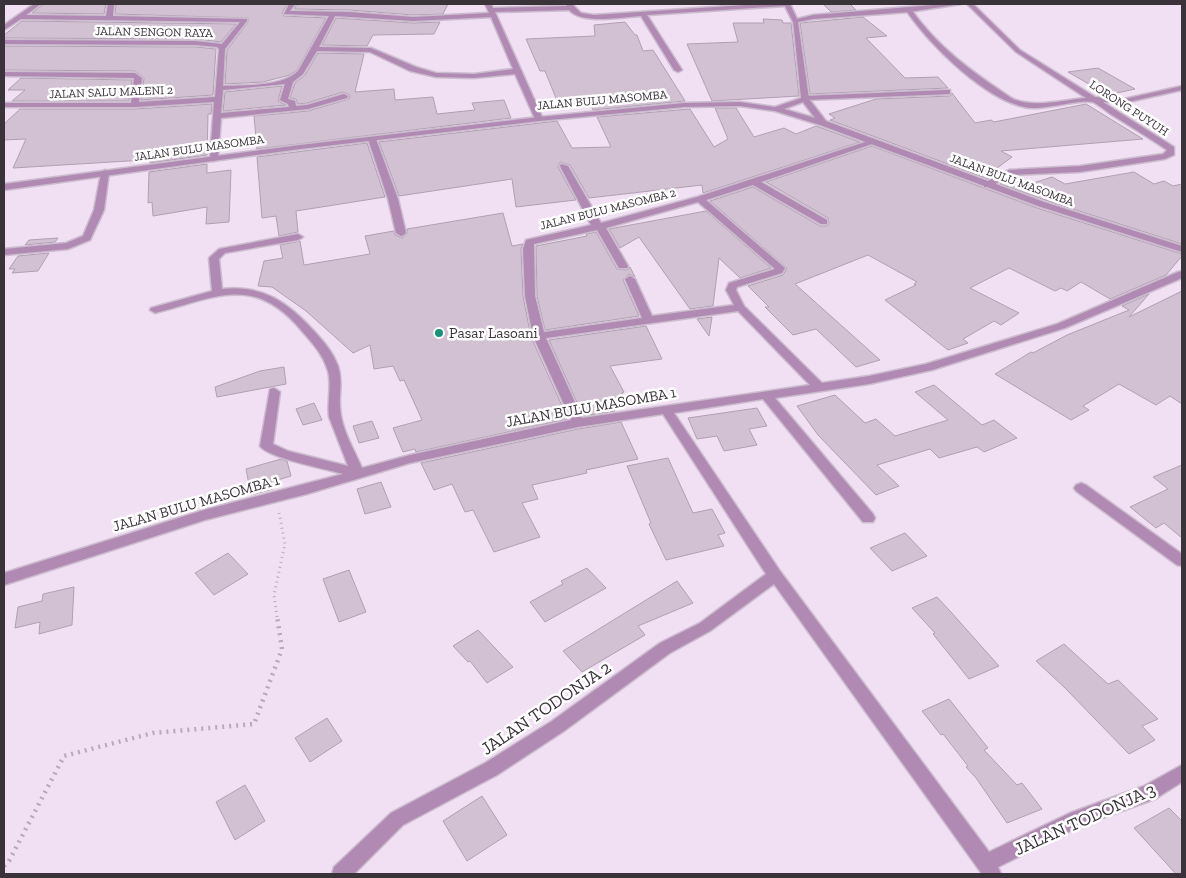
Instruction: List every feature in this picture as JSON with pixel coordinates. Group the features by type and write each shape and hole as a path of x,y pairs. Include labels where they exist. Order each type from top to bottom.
{"street":[{"path":"4,28 18,16 38,4"},
{"path":"109,18 111,4"},
{"path":"292,4 286,12 413,19 490,10 569,6 580,15 588,17 786,4 795,21 805,99 823,122"},
{"path":"795,21 814,17 909,10 958,4"},
{"name":"LORONG PUYUH","path":"970,4 1018,51 1160,141 1171,149 1172,153 1165,156 1080,169 1009,173 987,185"},
{"path":"490,10 539,119"},
{"path":"909,10 916,22 952,60 1010,101 1020,105 1035,106 1095,99 1124,101 1182,88"},
{"path":"642,13 678,70"},
{"path":"220,88 289,81 295,78 302,70 333,14"},
{"path":"18,16 244,20 222,49"},
{"name":"JALAN SENGON RAYA","path":"4,42 196,43 216,45 222,49 214,158"},
{"path":"313,49 370,50 413,69 436,75 467,76 519,71"},
{"path":"4,74 135,75 138,78 135,105"},
{"path":"289,81 284,100 292,103 293,109"},
{"path":"776,110 805,99 947,92"},
{"path":"216,116 293,109 318,105 344,96"},
{"name":"JALAN SALU MALENI 2","path":"4,105 135,105 218,99"},
{"name":"JALAN BULU MASOMBA","path":"4,187 214,158 539,119 725,103 776,110 823,122 987,185 1182,249"},
{"path":"372,139 393,198 401,233"},
{"name":"JALAN BULU MASOMBA 2","path":"578,423 539,336 530,296 529,242 700,199 874,142"},
{"path":"564,166 623,266"},
{"path":"4,252 68,246 82,242 87,238 99,210 105,173"},
{"path":"753,181 824,222"},
{"path":"700,199 780,268 778,271 733,285 731,290 740,306 819,387"},
{"path":"217,293 214,258 222,251 298,237"},
{"name":"JALAN BULU MASOMBA 1","path":"4,579 204,515 358,472 466,446 578,423 766,396 928,367 1061,326 1182,274"},
{"path":"630,279 648,320"},
{"path":"155,310 217,293 248,290 269,297 298,319 320,344 330,360 336,384 334,408 340,433 358,472"},
{"path":"539,336 740,306"},
{"path":"274,392 266,446 284,454 358,472"},
{"path":"766,396 868,518"},
{"path":"666,410 774,575 989,869"},
{"path":"1081,488 1182,561"},
{"name":"JALAN TODONJA 2","path":"341,874 397,819 491,769 665,648 705,627 737,605 774,575"},
{"name":"JALAN TODONJA 3","path":"989,869 1076,819 1149,793 1182,773"}],"path":[{"path":"4,866 9,861 64,756 153,733 254,724 282,649 274,595 285,544 276,496"}],"building":[{"path":"44,4 106,4 104,14 32,13"},
{"path":"116,4 287,4 282,13 284,16 326,18 297,70 290,75 263,82 225,84 227,50 248,22 248,18 115,14"},
{"path":"297,4 448,4 443,14 413,15 349,10 294,9"},
{"path":"823,4 850,4 856,10 831,12"},
{"path":"863,17 887,36 866,38 905,78 938,77 948,88 810,94 800,23"},
{"path":"336,18 413,23 440,22 434,34 373,35 367,46 322,45"},
{"path":"763,19 782,20 783,23 791,23 799,96 712,101 687,44 738,42 733,23 764,23"},
{"path":"22,21 236,24 221,42 196,39 4,38 4,35"},
{"path":"625,22 637,35 643,51 653,50 685,101 593,110 589,101 558,103 545,71 540,71 526,39 595,36 594,25"},
{"path":"4,46 196,47 216,49 213,95 141,100 144,78 135,71 4,70"},
{"path":"318,53 364,54 355,92 394,89 395,100 433,97 437,114 475,110 472,103 504,100 511,118 257,149 254,116 308,111 349,99 350,95 343,92 307,103 298,104 296,99 290,98 295,83 305,75"},
{"path":"1098,68 1135,89 1108,95 1068,72"},
{"path":"21,78 132,80 129,101 12,101 25,90 8,90"},
{"path":"282,86 278,101 286,105 223,111 225,92"},
{"path":"952,93 975,123 991,120 994,122 1086,104 1143,139 1001,151 1012,157 993,171 998,173 988,179 830,120 835,118 829,114 876,99 950,96"},
{"path":"212,104 211,114 208,114 207,155 150,163 150,160 13,168 26,139 4,140 4,124 20,109 135,109"},
{"path":"715,108 736,108 754,137 784,128 796,134 816,126 860,142 703,193 702,185 589,198 570,165 560,162 558,167 576,200 516,207 512,179 399,196 379,142 557,121 572,148 611,147 597,117 690,109 714,147 728,139"},
{"path":"367,143 385,197 296,211 298,232 279,236 276,216 262,218 257,157"},
{"path":"872,146 1037,208 1182,254 1182,256 1166,275 1110,299 1081,282 1067,291 1061,288 1055,291 1009,268 970,288 1019,313 1001,325 994,321 963,339 968,343 948,350 885,300 916,285 914,284 917,282 868,255 795,284 880,360 856,367 816,329 793,335 765,307 769,307 748,286 783,275 787,268 710,201 753,187 820,226 827,226 829,224 828,218 766,182"},
{"path":"207,164 207,173 231,170 229,222 206,224 207,207 153,216 152,202 148,203 149,172"},
{"path":"1134,172 1154,184 1164,181 1173,186 1182,184 1182,244 1000,184 1009,178 1027,185 1052,177 1065,184"},
{"path":"706,211 771,268 740,278 719,258 713,306 690,309 639,237 620,248 609,229"},
{"path":"503,213 512,246 523,244 521,249 523,296 531,337 568,419 416,452 415,449 403,452 393,428 422,420 404,380 400,381 393,366 374,369 370,345 353,353 306,311 272,287 258,286 264,261 283,258 280,245 300,241 304,265 370,254 365,236 394,231 395,235 402,238 407,234 407,229"},
{"path":"596,232 617,269 627,270 630,267 635,277 629,274 623,280 639,316 545,330 537,296 536,246 587,236 586,234"},
{"path":"58,238 55,242 25,245 29,240"},
{"path":"49,253 38,271 12,273 15,269 9,269 18,256"},
{"path":"1182,291 1182,404 1170,396 1156,405 1119,384 1083,406 1089,410 1071,420 995,374 1031,352 1033,353 1067,335 1129,310 1122,306 1149,294 1129,317"},
{"path":"712,317 709,336 697,319"},
{"path":"646,326 662,359 610,366 624,392 622,393 628,404 613,407 615,411 583,416 549,340"},
{"path":"284,367 286,384 217,397 215,387 260,371"},
{"path":"934,385 982,425 994,420 1017,438 984,452 977,447 939,458 930,449 877,465 899,486 876,495 818,435 797,406 835,395 865,423 876,419 895,436 948,420 915,392"},
{"path":"314,403 322,420 303,425 296,409"},
{"path":"757,408 767,426 749,429 757,445 724,451 717,436 697,439 688,418"},
{"path":"372,421 379,438 359,443 353,426"},
{"path":"621,422 638,459 586,470 587,473 532,485 538,499 522,503 540,537 494,552 473,510 465,512 452,484 434,490 421,463 578,429"},
{"path":"668,458 693,513 712,509 725,533 718,535 724,546 666,560 649,524 651,523 627,466"},
{"path":"281,459 287,461 291,476 271,482 273,489 251,495 246,469"},
{"path":"1182,465 1182,538 1164,523 1156,528 1130,507 1168,489 1153,477"},
{"path":"381,482 391,507 365,514 357,489"},
{"path":"905,533 927,556 892,571 870,548"},
{"path":"228,553 248,574 214,595 195,573"},
{"path":"587,568 606,588 545,622 530,602 563,584 561,581"},
{"path":"349,570 366,612 339,622 323,579"},
{"path":"677,581 693,603 638,626 645,635 582,672 563,651"},
{"path":"74,587 72,625 39,634 40,622 15,628 18,607 42,601 43,594"},
{"path":"937,597 999,666 969,679 933,634 935,633 912,608"},
{"path":"478,630 513,667 487,683 470,661 468,662 453,646"},
{"path":"1064,644 1108,684 1118,680 1158,719 1142,726 1155,740 1129,754 1036,661"},
{"path":"949,699 988,748 984,750 1017,785 1022,783 1042,809 1007,823 976,778 966,767 968,766 922,711"},
{"path":"327,718 342,741 310,762 295,738"},
{"path":"245,785 265,821 235,840 216,802"},
{"path":"482,796 507,835 467,861 443,821"},
{"path":"1169,808 1182,821 1182,874 1176,874 1134,828"}],"place":[{"name":"Pasar Lasoani","path":"439,333"}]}
